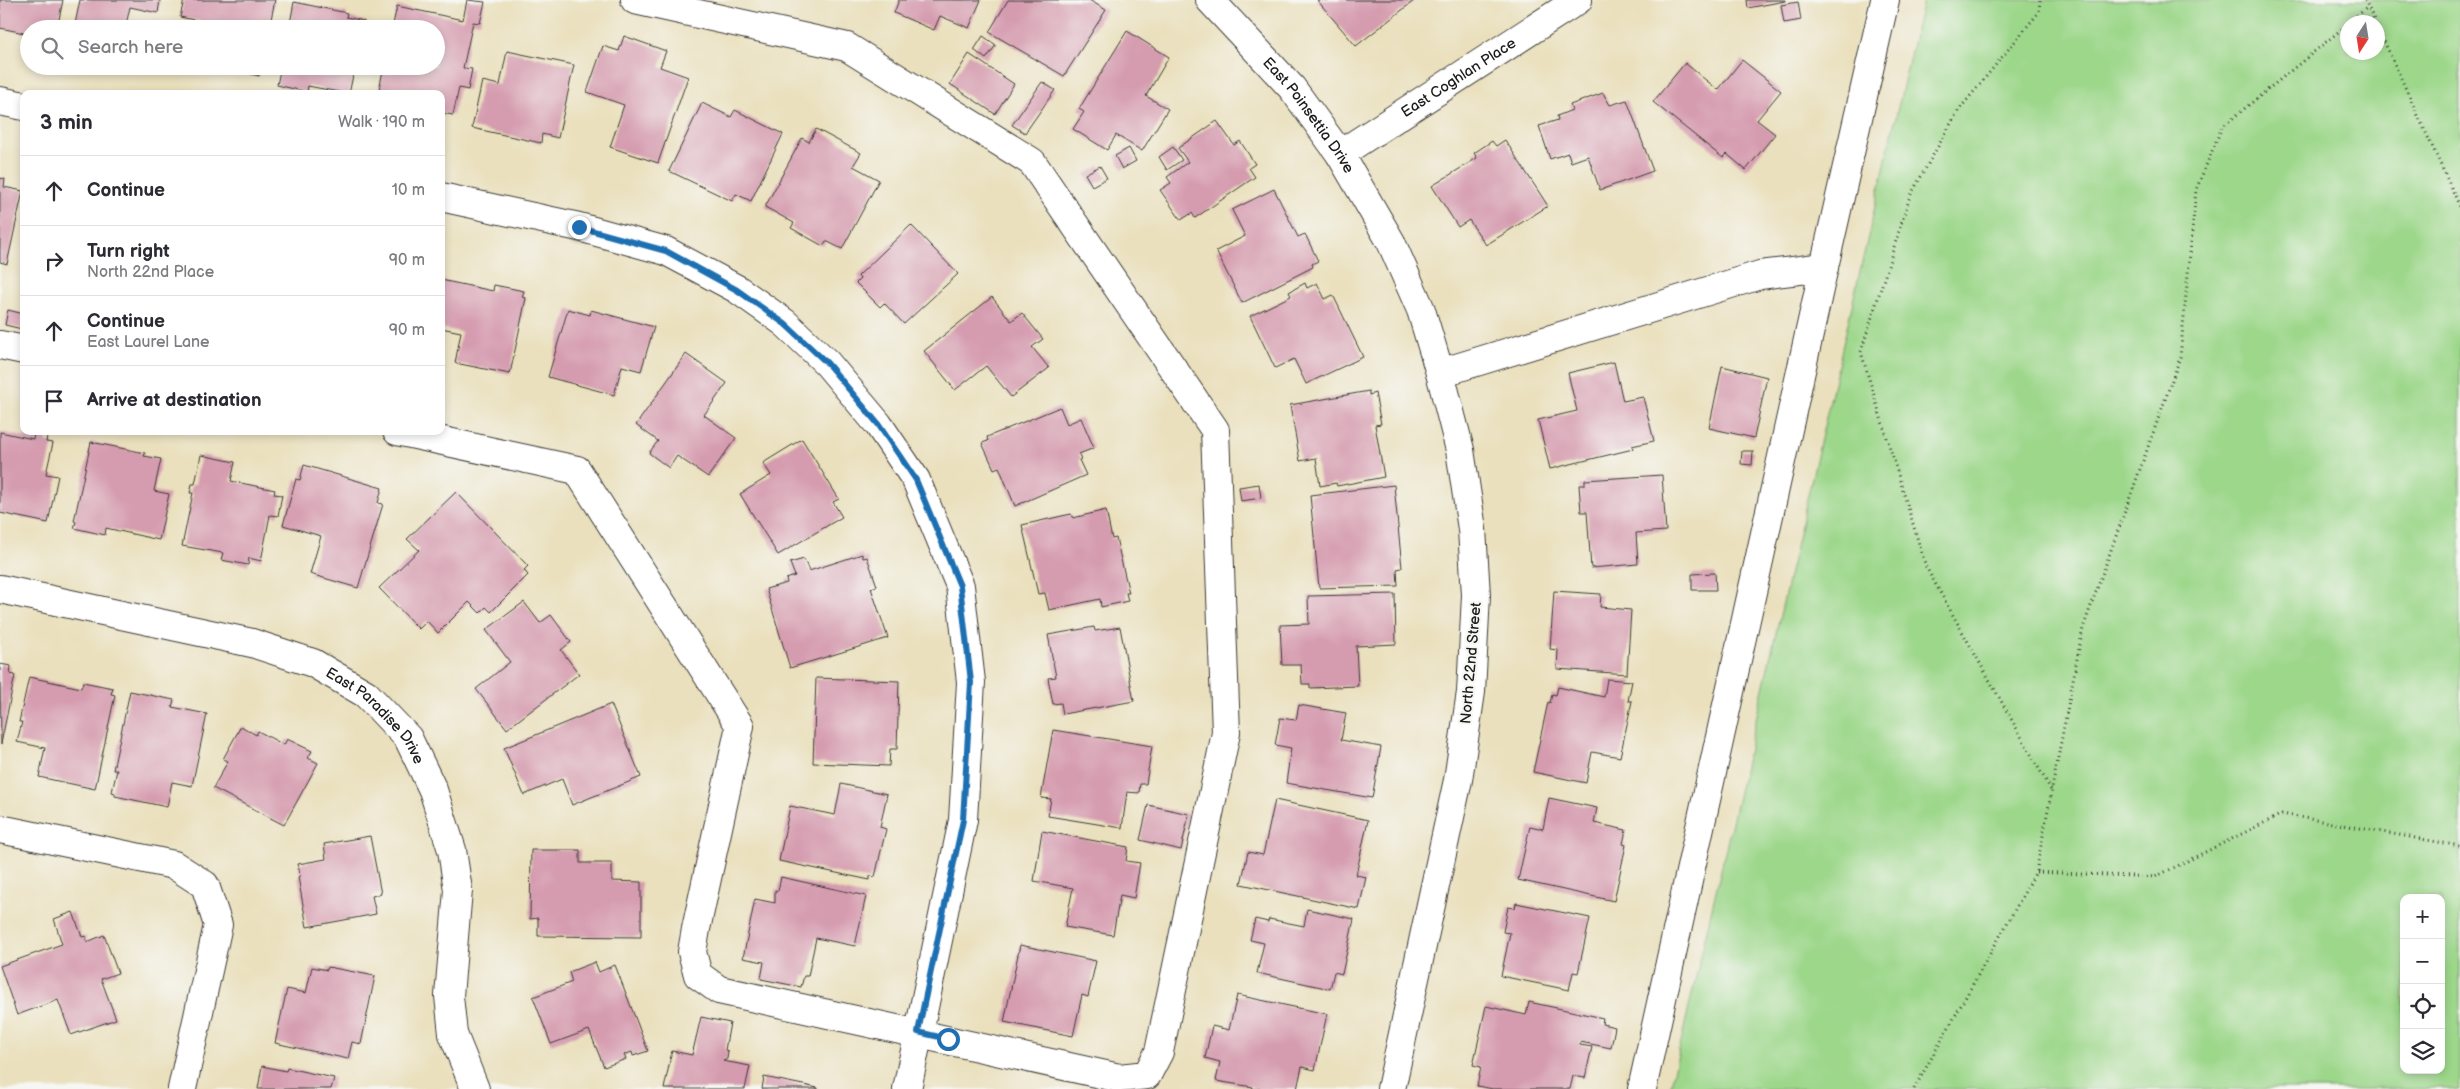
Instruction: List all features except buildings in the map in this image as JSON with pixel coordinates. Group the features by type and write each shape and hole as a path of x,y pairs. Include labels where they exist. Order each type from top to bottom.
{"street":[{"path":"415,435 577,470 740,726 692,952 698,975 718,990 918,1032 1119,1078 1146,1074 1158,1052 1226,733 1215,430 1032,162 846,47 635,0"},
{"name":"East Poinsettia Drive","path":"1210,0 1292,88 1340,154 1391,242"},
{"name":"East Coghlan Place","path":"1340,154 1578,0"},
{"path":"1642,1089 1885,0"},
{"path":"0,101 20,105"},
{"path":"445,198 579,227 666,251 737,290 792,330 827,363 878,424 916,480 960,586 971,682 963,820 907,1089"},
{"name":"North 22nd Street","path":"1391,242 1421,310 1460,450 1472,529 1476,596 1471,692 1458,780 1392,1089"},
{"path":"1440,373 1760,275 1824,267"},
{"path":"0,345 20,349"},
{"name":"East Paradise Drive","path":"0,589 252,643 313,663 366,694 408,738 433,790 452,850 458,890 449,996 453,1034 475,1089"},
{"path":"0,829 174,865 205,885 218,925 182,1089"}],"path":[{"path":"2040,0 2039,12 1958,112 1910,196 1861,352 1926,567 2051,791"},
{"path":"2365,0 2372,15"},
{"path":"2359,15 2368,8"},
{"path":"1914,1089 2036,872 2083,628 2180,358 2196,190 2222,127 2340,30"},
{"path":"2385,43 2460,207"},
{"path":"2036,872 2154,877 2282,814 2460,846"}],"green space":[{"path":"1923,0 2460,0 2460,1089 1670,1089"}],"route":[{"path":"579,227 666,251 737,290 785,324 827,363 878,424 916,480 960,586 971,682 963,820 918,1032 948,1039"}]}
